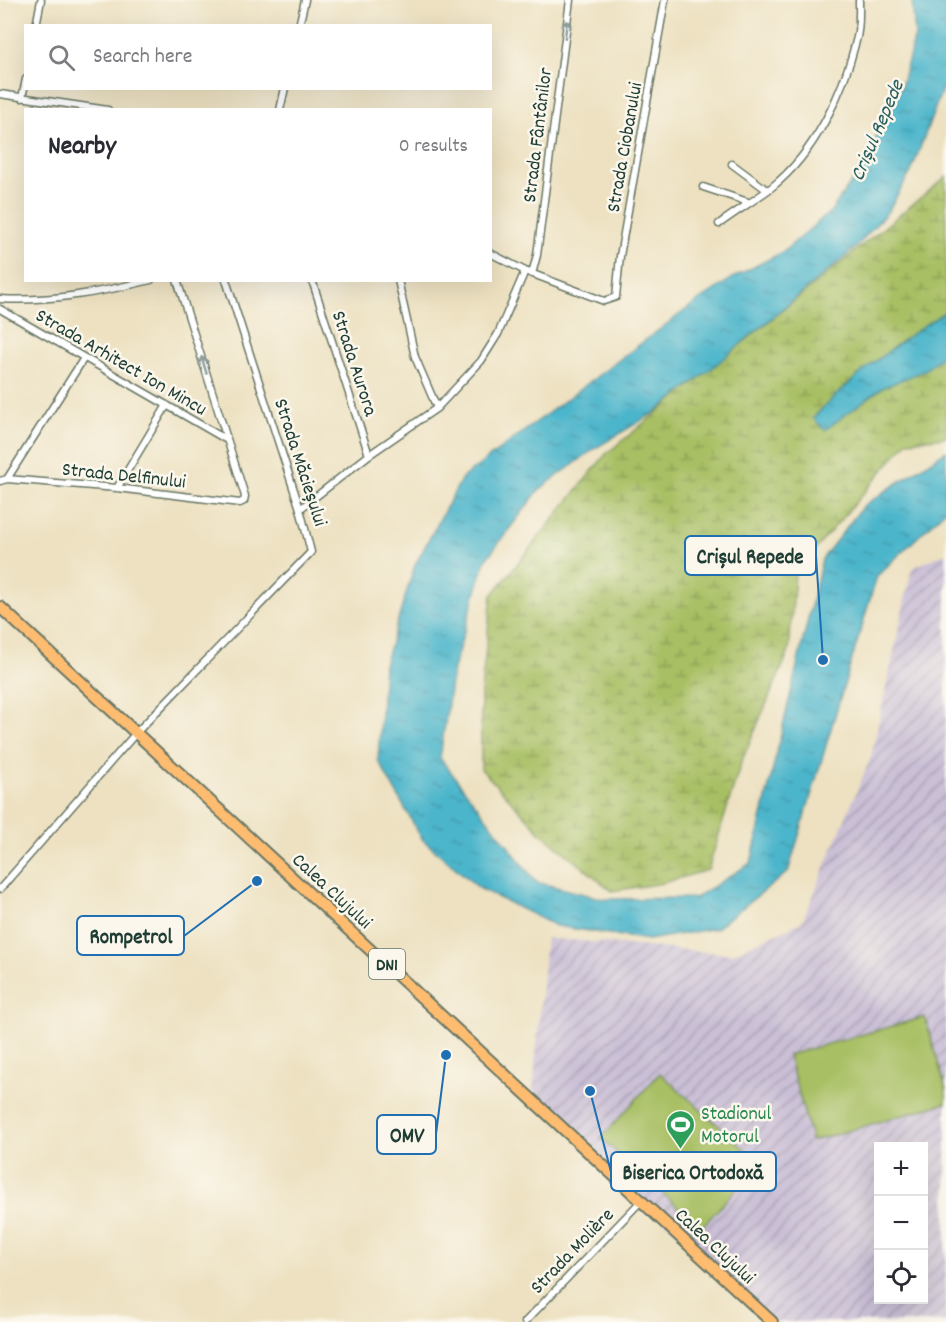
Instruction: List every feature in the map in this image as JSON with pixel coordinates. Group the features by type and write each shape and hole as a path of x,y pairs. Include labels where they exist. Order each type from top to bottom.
{"main road":[{"name":"Calea Clujului","path":"0,608 772,1322"}],"street":[{"path":"36,24 41,0"},
{"path":"299,24 305,0"},
{"name":"Strada Fântânilor","path":"300,509 437,408 481,362 503,324 537,255 570,0"},
{"name":"Strada Ciobanului","path":"528,273 604,302 614,300 618,294 620,256 665,0"},
{"path":"719,224 767,190 791,168 812,141 832,106 857,39 859,0"},
{"path":"22,98 24,88"},
{"path":"280,108 285,90"},
{"path":"0,94 94,108"},
{"path":"732,164 767,190"},
{"path":"703,187 748,202"},
{"path":"492,255 528,273"},
{"path":"0,299 64,297 141,282"},
{"path":"178,282 227,441"},
{"name":"Strada Măcieșului","path":"136,733 311,552 300,509 227,282"},
{"name":"Strada Aurora","path":"313,282 369,456"},
{"path":"398,282 415,357 437,408"},
{"name":"Strada Arhitect Ion Mincu","path":"0,309 227,441"},
{"path":"0,474 8,479 84,358"},
{"path":"117,488 167,405"},
{"name":"Strada Delfinului","path":"0,481 8,479 117,488 240,503 244,501 245,496 227,441"},
{"path":"0,889 136,733"},
{"name":"Strada Molière","path":"525,1322 642,1200"}],"shaded area":[{"path":"946,553 946,1322 773,1322 642,1200 533,1090 546,938 731,954 802,922 871,757 912,568"}],"green space":[{"path":"946,177 946,437 908,441 795,573 789,651 741,763 708,870 663,883 612,891 542,834 481,769 481,691 492,595 606,454"},
{"path":"925,1017 946,1090 946,1103 812,1141 788,1055"},
{"name":"Stadionul Motorul","path":"660,1073 760,1163 701,1228 601,1138"}],"water":[{"path":"912,0 946,0 946,79 911,172 888,211 856,247 717,364 657,411 594,449 539,490 485,561 453,669 440,758 536,882 604,899 695,898 751,863 822,559 863,506 946,451 946,510 877,576 788,872 716,928 648,940 556,926 479,888 422,839 378,760 384,665 415,565 462,478 688,308 734,277 783,252 831,211 855,177 899,93 915,36"},
{"path":"946,311 946,353 925,370 882,388 825,430 813,418 876,360"}],"place":[{"name":"Crișul Repede","path":"823,660"},
{"name":"Rompetrol","path":"257,881"},
{"name":"OMV","path":"446,1055"},
{"name":"Biserica Ortodoxă","path":"590,1091"},
{"name":"Stadionul Motorul","path":"680,1150"}]}
